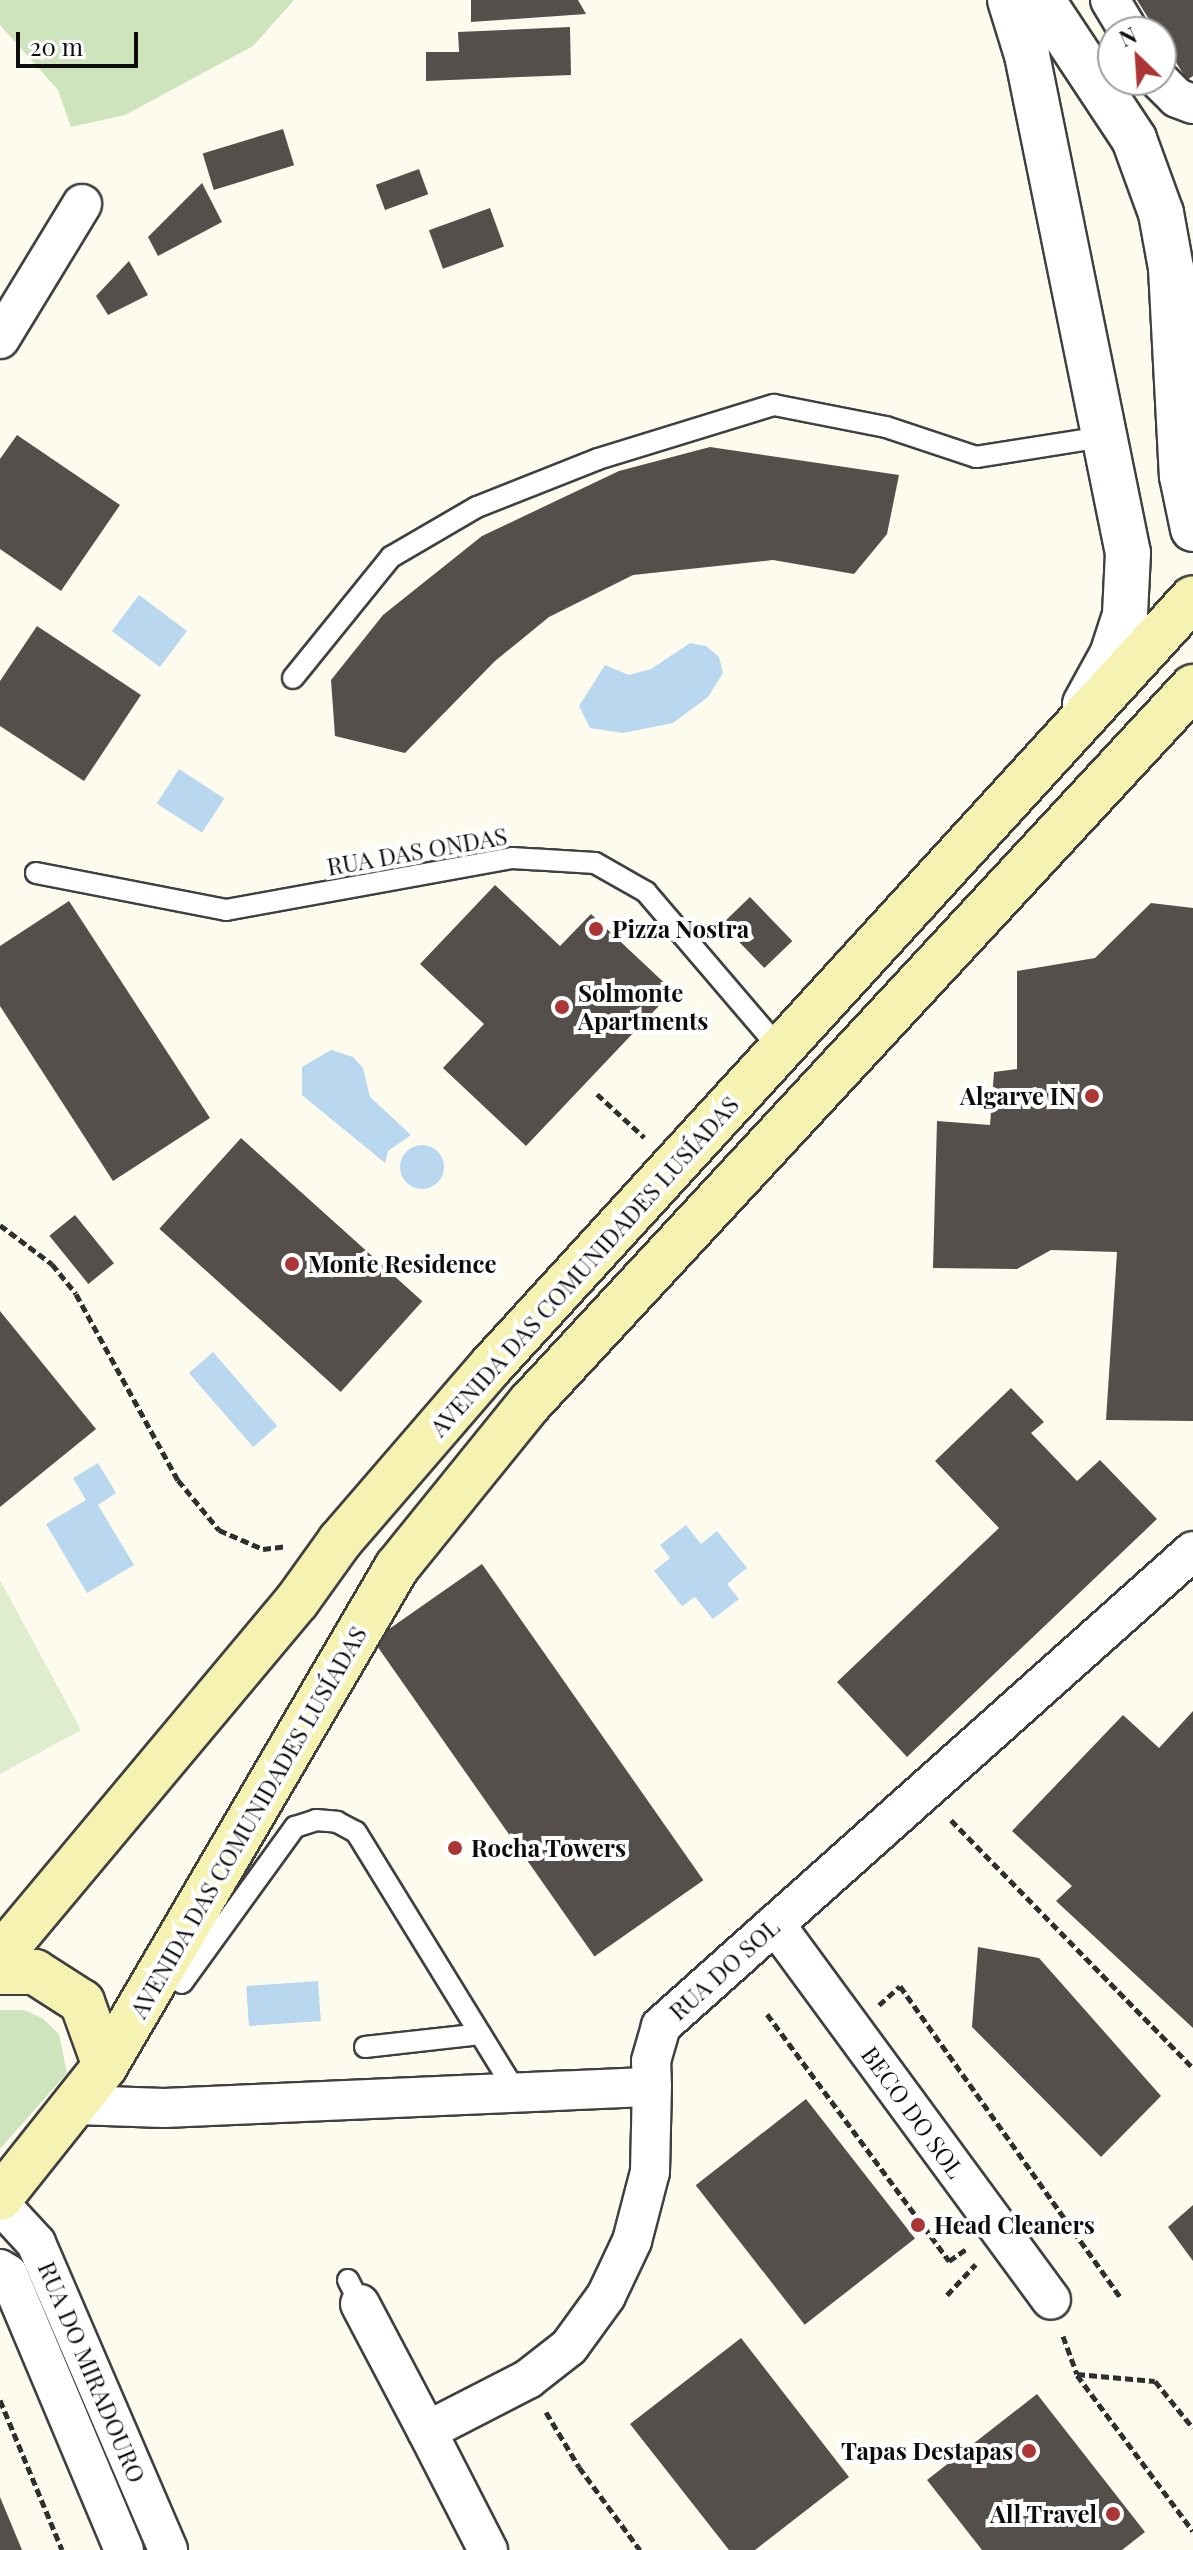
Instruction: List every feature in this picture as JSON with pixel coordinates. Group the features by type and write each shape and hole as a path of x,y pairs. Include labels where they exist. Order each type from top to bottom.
{"main road":[{"name":"AVENIDA DAS COMUNIDADES LUSÍADAS","path":"0,1956 297,1601 340,1541 780,1049 1193,598"},
{"name":"AVENIDA DAS COMUNIDADES LUSÍADAS","path":"0,2201 93,2083 397,1567 530,1403 1193,687"},
{"path":"0,1972 35,1972 82,2002 93,2083"}],"street":[{"path":"1010,0 1027,55 1102,437 1128,553 1125,615 1112,655 1064,740"},
{"path":"1042,0 1134,139 1161,213 1171,268 1174,385 1182,476 1193,529"},
{"path":"0,339 82,204"},
{"name":"RUA DO SOL","path":"427,2431 528,2379 569,2347 606,2296 632,2241 650,2172 651,2061 661,2026 1193,1551"},
{"name":"BECO DO SOL","path":"775,1924 1051,2300"},
{"path":"93,2083 164,2108 652,2087"},
{"name":"RUA DO MIRADOURO","path":"0,2201 36,2243 168,2550"},
{"name":"RUA DO MIRADOURO","path":"0,2269 8,2274 124,2550"},
{"path":"354,2292 488,2550"}],"lane":[{"path":"293,678 391,557 464,514 598,459 774,405 886,427 976,457 1102,437"},
{"name":"RUA DAS ONDAS","path":"36,873 226,910 512,858 595,863 646,892 780,1049"},
{"path":"182,1983 295,1827 316,1820 337,1822 356,1832 516,2092"},
{"path":"365,2047 480,2034"}],"path":[{"path":"597,1094 648,1141"},
{"path":"0,1225 52,1264 76,1294 178,1480 219,1530 263,1549 299,1545"},
{"path":"937,1829 948,1818 1193,2068"},
{"path":"871,2012 900,1986 1120,2297"},
{"path":"767,2014 949,2261 976,2242 977,2267 947,2295"},
{"path":"1051,2300 1077,2374 1193,2531"},
{"path":"1077,2374 1155,2381 1193,2428"},
{"path":"528,2379 579,2467 640,2550"},
{"path":"0,2400 62,2550"}],"green space":[{"path":"0,0 294,0 253,46 125,115 71,127 58,90 0,25"},
{"path":"0,1580 81,1730 0,1774"},
{"path":"0,2010 24,2010 42,2018 59,2034 67,2073 0,2149"}],"water":[{"path":"139,595 187,631 160,667 112,631"},
{"path":"690,643 706,646 719,657 723,673 708,697 673,723 623,733 590,728 579,706 605,665 629,675 651,669"},
{"path":"179,769 224,798 202,833 157,803"},
{"path":"331,1050 353,1057 363,1068 370,1097 411,1135 388,1151 385,1163 302,1095 302,1067"},
{"path":"422,1145 438,1151 444,1167 438,1183 422,1189 406,1183 400,1167 406,1151"},
{"path":"213,1352 277,1426 253,1447 189,1373"},
{"path":"98,1463 116,1493 98,1505 134,1565 87,1593 46,1524 86,1500 73,1478"},
{"path":"686,1525 701,1544 717,1531 747,1568 727,1584 739,1599 713,1619 695,1597 682,1606 654,1571 670,1558 660,1545"},
{"path":"318,1981 321,2021 249,2026 246,1986"}],"building":[{"path":"471,0 578,0 586,14 471,22"},
{"path":"1137,0 1193,0 1193,76 1187,80 1177,64 1177,16 1147,16"},
{"path":"570,27 571,75 426,81 426,52 459,52 458,32"},
{"path":"283,129 294,165 214,190 203,154"},
{"path":"419,169 428,194 385,210 376,185"},
{"path":"202,183 222,222 158,256 148,237"},
{"path":"490,208 504,247 443,269 429,230"},
{"path":"129,261 148,295 108,315 96,296"},
{"path":"17,435 120,505 61,591 0,549 0,459"},
{"path":"710,447 899,475 887,534 854,574 773,560 633,575 549,617 495,661 405,753 335,736 331,680 383,615 482,536 619,471"},
{"path":"37,626 141,695 84,781 0,726 0,681"},
{"name":"Solmonte Apartments","path":"495,885 560,946 591,914 673,991 526,1146 443,1068 484,1024 420,964"},
{"path":"750,897 792,941 764,968 722,924"},
{"path":"69,901 210,1118 113,1181 0,1006 0,946"},
{"name":"Algarve IN","path":"1151,903 1193,908 1193,1421 1106,1420 1117,1252 1051,1250 1017,1269 933,1268 937,1121 990,1125 994,1072 1017,1069 1017,971 1095,958"},
{"name":"Monte Residence","path":"241,1138 422,1301 341,1392 159,1229"},
{"path":"75,1215 114,1263 88,1284 49,1236"},
{"path":"0,1311 96,1429 0,1507"},
{"path":"1011,1388 1044,1422 1031,1433 1077,1481 1100,1460 1157,1519 907,1757 837,1682 999,1528 935,1461"},
{"path":"482,1564 703,1880 594,1956 373,1640"},
{"path":"1193,1711 1193,2028 1056,1901 1072,1886 1012,1831 1123,1715 1159,1748"},
{"path":"978,1947 1039,1958 1161,2096 1101,2157 972,2027"},
{"path":"806,2099 915,2238 805,2325 696,2185"},
{"path":"1193,2205 1193,2261 1168,2227"},
{"path":"741,2338 849,2477 755,2550 729,2550 630,2424"},
{"path":"1037,2394 1145,2532 1122,2550 982,2550 927,2480"},
{"path":"0,2497 22,2550 0,2550"}],"place":[{"name":"Pizza Nostra","path":"596,929"},
{"name":"Solmonte Apartments","path":"562,1007"},
{"name":"Algarve IN","path":"1092,1096"},
{"name":"Monte Residence","path":"292,1264"},
{"name":"Rocha Towers","path":"455,1848"},
{"name":"Head Cleaners","path":"918,2225"},
{"name":"Tapas Destapas","path":"1029,2451"},
{"name":"All Travel","path":"1113,2514"}]}
